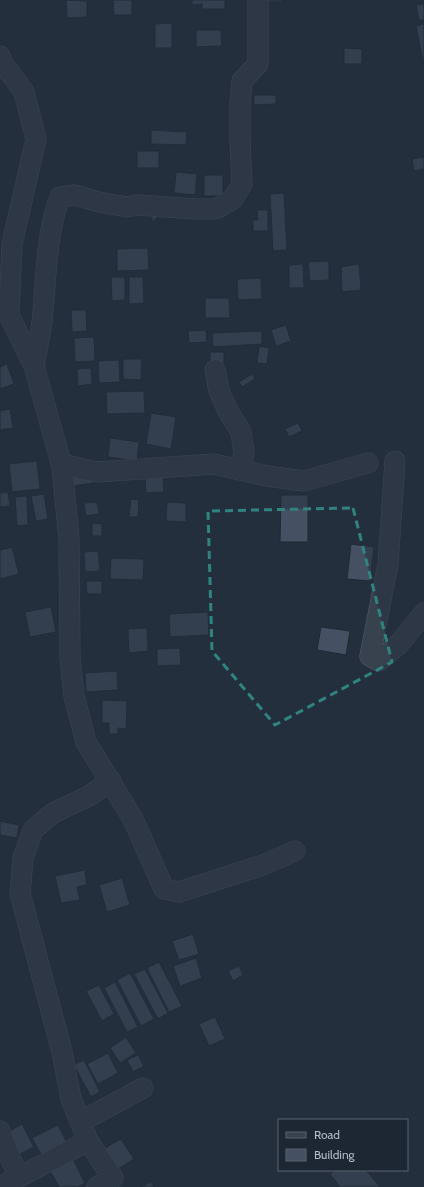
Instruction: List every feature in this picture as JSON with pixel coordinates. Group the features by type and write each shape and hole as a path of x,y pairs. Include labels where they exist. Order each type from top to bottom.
{"street":[{"path":"34,366 43,313 52,224 60,197 75,195 99,202 126,207 137,205 195,209 216,209 233,199 242,184 240,125 242,81 258,64 258,0"},
{"path":"0,56 2,62 24,92 36,139 12,244 5,323 34,366 62,464 69,539 70,658 74,696 86,742 111,781 133,820 164,889 179,892 263,865 296,852"},
{"path":"215,370 219,391 228,411 241,432 244,453 239,470"},
{"path":"395,461 388,564 370,656 380,661 399,644 424,613"},
{"path":"62,464 97,472 214,464 267,476 304,481 368,463"},
{"path":"111,781 89,796 53,813 33,830 23,858 20,893 62,1052 71,1099 88,1141 111,1184"},
{"path":"80,1122 143,1088"},
{"path":"0,1131 19,1177"},
{"path":"0,1187 88,1141"}],"highlighted area":[{"path":"353,508 392,662 275,725 212,651 208,511"}],"building":[{"path":"66,0 87,1 87,17 67,18"},
{"path":"113,0 132,0 132,15 114,15"},
{"path":"192,0 225,0 225,9 202,9 202,4 192,5"},
{"path":"266,0 283,0 283,2 266,2"},
{"path":"424,4 424,20 419,20 416,5"},
{"path":"172,23 172,48 155,48 155,24"},
{"path":"424,24 424,66 416,26"},
{"path":"196,30 221,30 222,46 196,47"},
{"path":"344,48 362,49 362,64 344,64"},
{"path":"254,95 276,95 276,104 254,105"},
{"path":"151,130 187,132 186,145 151,144"},
{"path":"137,151 159,151 159,168 137,168"},
{"path":"424,157 424,169 414,171 412,159"},
{"path":"176,172 197,174 195,195 174,193"},
{"path":"204,175 223,175 223,196 204,196"},
{"path":"284,193 287,250 273,251 270,194"},
{"path":"257,210 268,210 268,231 253,231 253,220 258,220"},
{"path":"152,214 160,214 152,223"},
{"path":"148,248 149,270 117,271 117,249"},
{"path":"329,261 329,280 310,281 308,262"},
{"path":"303,264 304,288 289,288 289,265"},
{"path":"359,264 361,290 342,292 341,267"},
{"path":"111,277 125,277 125,300 112,301"},
{"path":"129,277 143,277 144,303 129,304"},
{"path":"261,278 262,299 238,300 237,279"},
{"path":"205,298 229,298 230,318 205,318"},
{"path":"71,310 86,310 87,331 72,332"},
{"path":"286,325 291,341 276,346 271,330"},
{"path":"206,330 207,342 189,343 188,331"},
{"path":"262,331 262,344 213,347 212,333"},
{"path":"94,337 95,361 75,362 74,338"},
{"path":"259,346 269,348 267,364 257,363"},
{"path":"210,352 224,352 224,364 210,364"},
{"path":"123,359 142,359 141,380 123,379"},
{"path":"119,360 120,382 99,383 98,361"},
{"path":"7,364 14,384 0,389 0,367"},
{"path":"91,368 92,384 78,386 77,369"},
{"path":"252,374 255,379 242,387 239,382"},
{"path":"144,391 145,413 107,414 106,392"},
{"path":"10,409 13,428 0,430 0,411"},
{"path":"151,413 176,417 171,449 146,444"},
{"path":"298,423 302,431 289,437 285,429"},
{"path":"110,438 139,442 137,461 108,457"},
{"path":"37,461 40,489 12,492 9,464"},
{"path":"91,472 93,483 74,486 72,475"},
{"path":"163,477 164,492 146,493 145,478"},
{"path":"8,492 10,506 0,507 0,493"},
{"path":"44,494 48,519 36,521 31,496"},
{"path":"281,495 308,495 308,542 280,542"},
{"path":"27,496 28,525 17,526 15,497"},
{"path":"131,499 139,500 138,517 129,517"},
{"path":"97,502 99,514 86,516 84,503"},
{"path":"167,502 186,503 186,522 166,521"},
{"path":"92,523 102,524 102,536 92,536"},
{"path":"351,544 374,547 370,581 347,579"},
{"path":"12,547 19,574 0,579 0,550"},
{"path":"98,551 100,571 85,572 84,552"},
{"path":"111,558 144,559 143,580 110,579"},
{"path":"86,581 102,581 102,594 87,594"},
{"path":"51,607 56,632 30,637 25,612"},
{"path":"208,612 209,635 170,637 169,614"},
{"path":"321,627 350,631 346,655 317,650"},
{"path":"147,628 148,651 129,653 128,629"},
{"path":"180,648 181,665 157,666 157,649"},
{"path":"117,671 118,690 86,692 85,673"},
{"path":"102,700 127,701 126,729 118,728 118,734 109,734 109,723 102,723"},
{"path":"0,821 19,825 17,838 0,835"},
{"path":"85,870 87,885 77,887 80,900 61,903 55,876"},
{"path":"122,878 130,905 107,912 99,885"},
{"path":"193,934 199,954 179,960 172,941"},
{"path":"196,958 202,978 180,986 173,966"},
{"path":"159,962 182,1006 169,1012 147,968"},
{"path":"239,966 243,975 233,981 228,971"},
{"path":"145,969 168,1013 158,1019 134,974"},
{"path":"130,973 154,1019 141,1026 117,980"},
{"path":"115,982 138,1027 127,1032 104,988"},
{"path":"99,985 114,1014 102,1021 86,991"},
{"path":"215,1017 225,1039 209,1046 199,1024"},
{"path":"126,1037 136,1053 120,1063 110,1048"},
{"path":"108,1053 118,1073 98,1084 87,1064"},
{"path":"138,1055 144,1066 133,1072 127,1060"},
{"path":"84,1060 100,1092 91,1097 74,1065"},
{"path":"22,1124 34,1147 16,1156 4,1134"},
{"path":"58,1125 67,1143 42,1156 32,1138"},
{"path":"121,1139 134,1159 118,1169 105,1148"},
{"path":"71,1155 85,1183 78,1187 59,1187 48,1167"},
{"path":"334,1171 367,1171 380,1187 340,1187 330,1174"},
{"path":"151,1182 154,1187 141,1187"}]}
